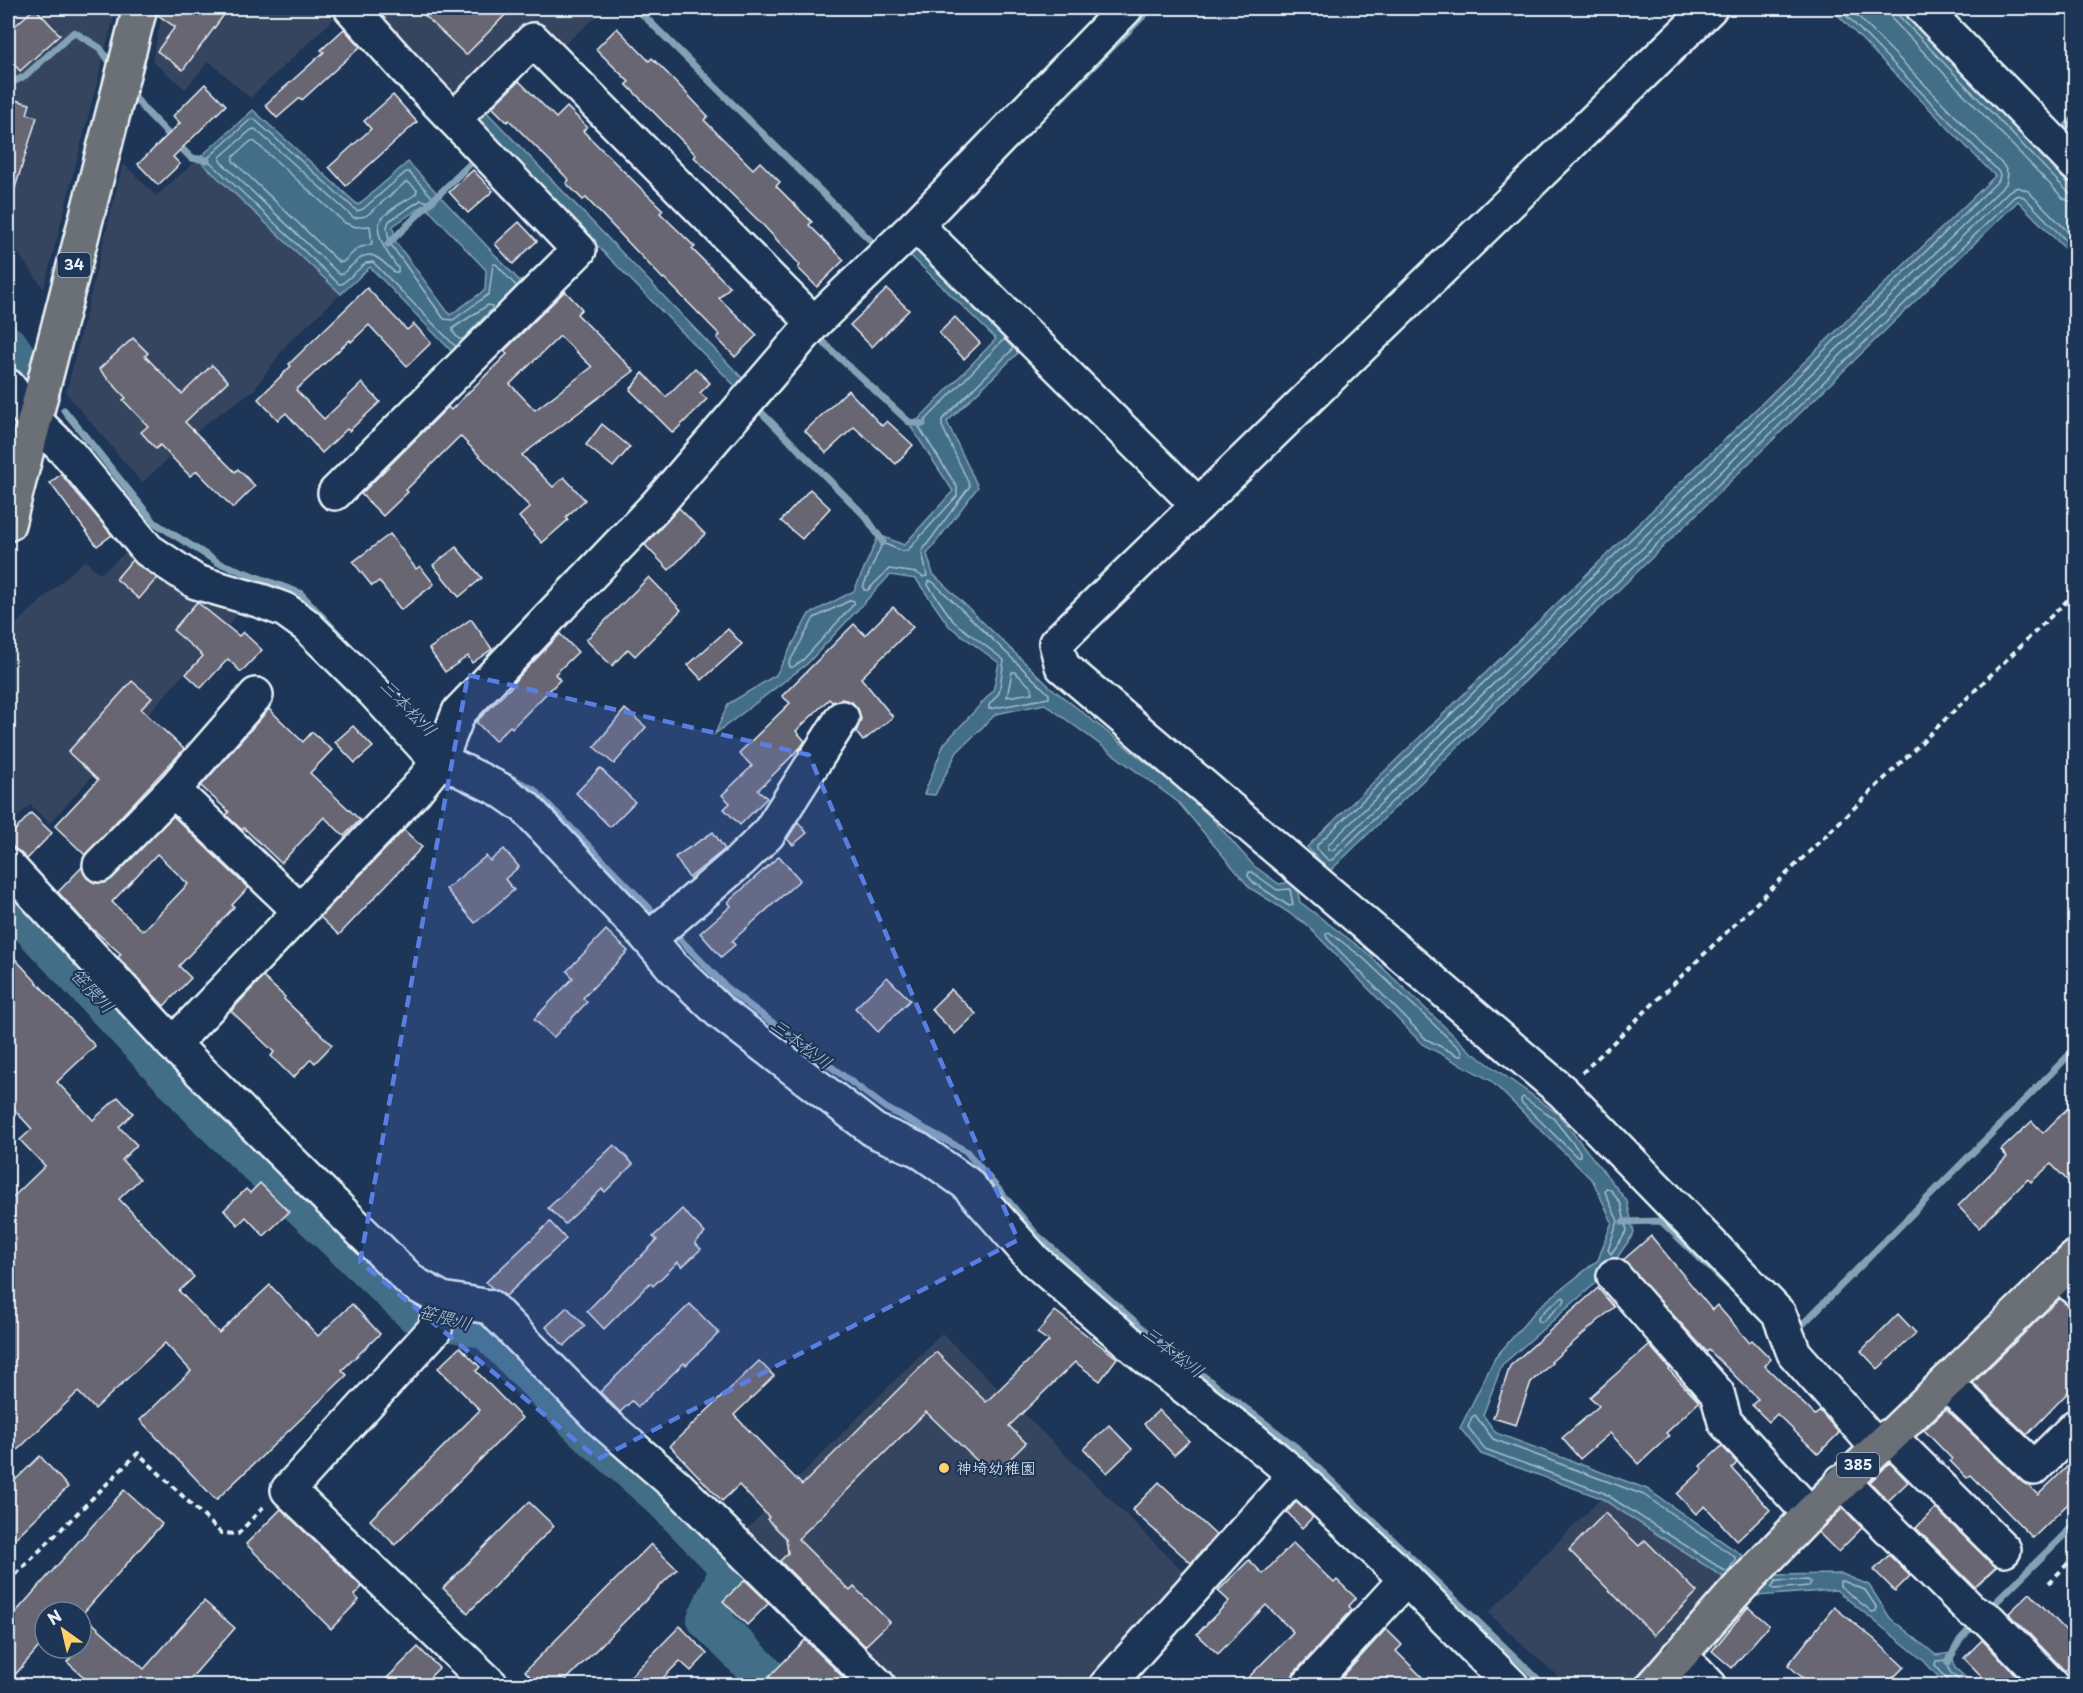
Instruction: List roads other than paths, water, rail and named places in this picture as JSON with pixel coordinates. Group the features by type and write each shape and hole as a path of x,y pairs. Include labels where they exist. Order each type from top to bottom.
{"highway":[{"name":"34","path":"8,524 140,8"},
{"name":"385","path":"1653,1686 1742,1584 1842,1481 1946,1383 2070,1273"}],"street":[{"path":"336,493 579,250 351,8"},
{"path":"172,1044 416,790 445,747 459,712 656,506 814,323 916,225 1126,8"},
{"path":"1710,8 1056,643 1062,666 1563,1092 1779,1314 1794,1353 1883,1442 2004,1550"},
{"path":"1923,8 2076,165"},
{"path":"454,119 533,40 814,323"},
{"path":"916,225 1198,505"},
{"path":"8,386 34,420 69,454 148,550 196,582 285,610 306,625 374,692 429,752 445,747"},
{"path":"100,865 173,790 255,694"},
{"path":"649,939 768,834 842,718"},
{"path":"445,747 525,807 672,966 720,1011 875,1131 919,1150 966,1182 1035,1261 1148,1359 1251,1437 1295,1475 1406,1579 1512,1686"},
{"path":"173,790 300,911"},
{"path":"8,866 172,1044 413,1283 438,1314"},
{"path":"1614,1276 1717,1393 1725,1422 1810,1514"},
{"path":"492,1686 288,1490 438,1314 490,1307 600,1420 678,1487 879,1686"},
{"path":"1946,1383 2034,1468 2076,1426"},
{"path":"1106,1686 1295,1475"},
{"path":"1842,1481 2053,1686"},
{"path":"1308,1686 1406,1579"},
{"path":"1678,1656 1710,1686"}],"water":[{"path":"1831,8 1899,8 2075,191 2075,259 2018,201 1330,871 1307,847 1995,176"},
{"path":"481,106 747,383 739,390 474,120"},
{"path":"253,110 358,205 408,162 529,291 460,360 370,267 341,294 198,159","holes":["424,205 486,270 485,290 450,315 395,241 393,226"]},
{"path":"919,246 1022,349 947,422 978,487 927,554 933,574 1049,686 1201,806 1254,866 1279,884 1295,881 1300,902 1366,952 1470,1051 1557,1113 1627,1201 1634,1233 1606,1274 1502,1365 1483,1415 1496,1433 1647,1489 1746,1558 1729,1581 1601,1498 1481,1454 1460,1428 1495,1358 1539,1307 1598,1260 1612,1222 1593,1181 1490,1080 1422,1044 1305,923 1250,888 1178,802 1045,704 996,714 957,752 935,795 924,794 944,744 993,691 999,663 949,626 916,579 890,575 807,664 715,734 728,704 776,675 809,614 854,591 879,535 904,545 953,491 911,427 996,339 908,253"},
{"path":"1842,1574 1869,1585 1890,1618 1936,1655 1952,1653 1955,1668 1974,1685 1946,1685 1923,1660 1836,1590 1756,1596 1772,1575"}],"waterway":[{"path":"636,8 875,245"},
{"path":"1060,100 1151,8"},
{"path":"8,84 24,77 74,32 100,48 114,68"},
{"path":"129,89 144,109 191,158 207,160"},
{"path":"2064,129 2076,117"},
{"path":"388,244 470,164"},
{"path":"815,335 909,422 923,424"},
{"name":"三本松川","path":"8,347 21,366"},
{"path":"756,407 866,517 883,542"},
{"name":"三本松川","path":"64,410 155,523 219,563 300,593 341,637"},
{"name":"三本松川","path":"508,776 533,789 659,918"},
{"name":"笹隈川","path":"8,900 211,1118 417,1314 487,1328 585,1428 664,1498 732,1568 708,1619 775,1686"},
{"name":"三本松川","path":"671,930 729,990 886,1108 966,1151 1036,1234 1150,1335 1296,1447 1545,1686"},
{"path":"1794,1330 1797,1330 2076,1048"},
{"path":"1623,1222 1661,1221 1730,1287"},
{"path":"1988,1610 2076,1523"},
{"path":"1948,1662 1960,1640 1976,1622"}],"place":[{"name":"神埼幼稚園","path":"944,1468"}]}
